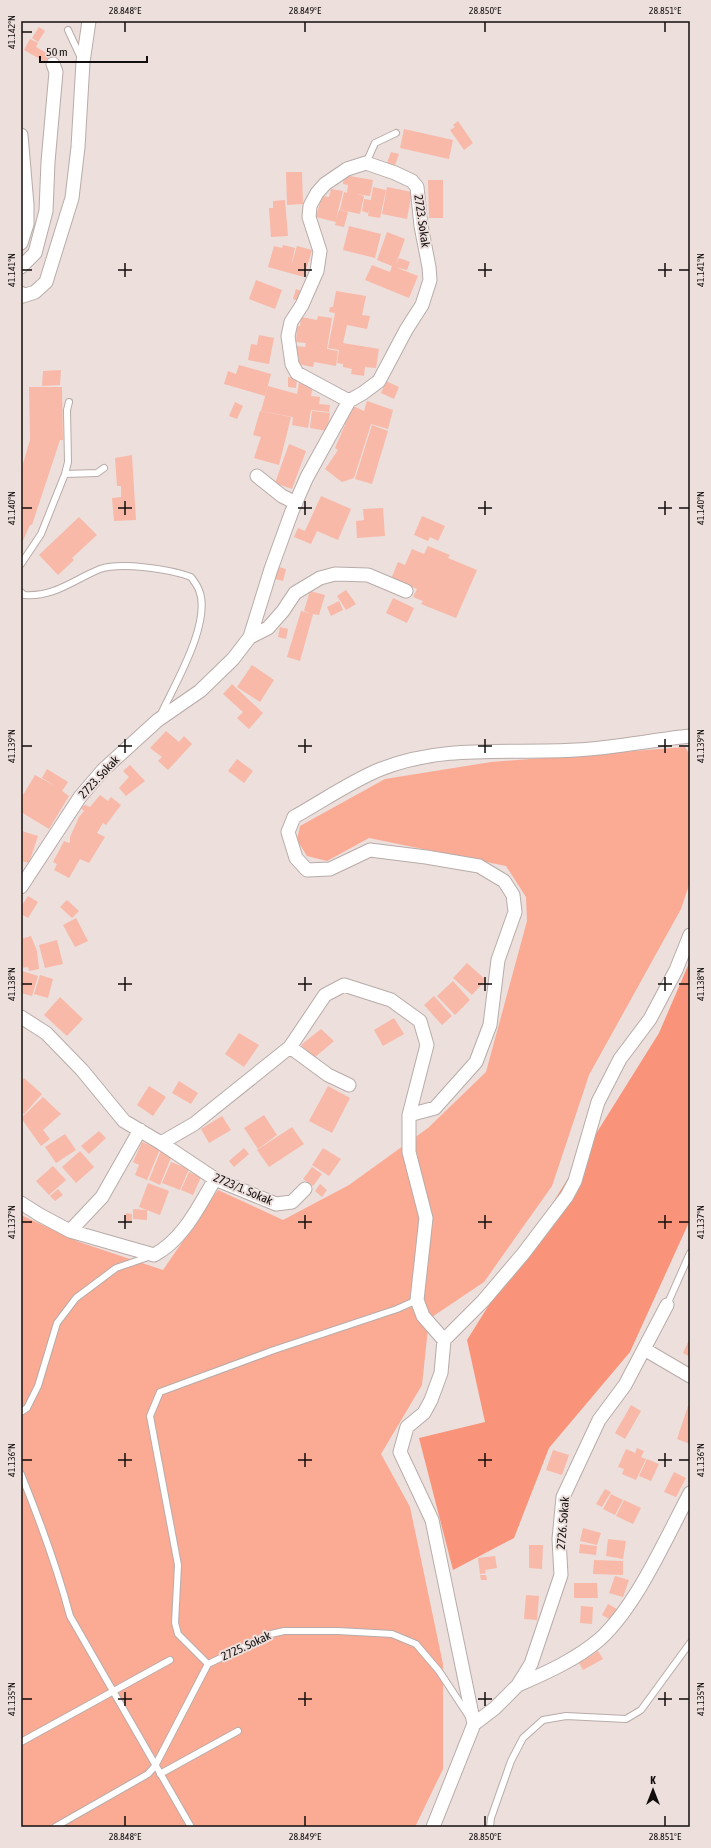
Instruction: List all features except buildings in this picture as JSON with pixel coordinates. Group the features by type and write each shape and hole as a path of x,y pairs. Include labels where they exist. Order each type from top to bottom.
{"street":[{"path":"21,293 23,296 35,292 46,282 72,198 78,147 82,62 89,21"},
{"path":"21,268 35,253 46,210 48,162 56,72 53,64"},
{"path":"21,135 27,205 27,224 21,242"},
{"path":"349,401 297,373 292,364 288,336 291,322 302,305 317,271 320,251 309,217 310,206 316,193 325,184 347,169 366,163"},
{"name":"2723. Sokak","path":"21,887 80,797 103,770 158,720 200,691 233,659 250,637 271,569 310,471 349,401 379,382 406,330 422,305 430,280 421,226 417,187 412,181 395,173 366,163"},
{"path":"258,476 282,496 296,503"},
{"name":"2723. Sokak","path":"250,637 268,628 295,593 307,585 327,576 335,574 368,575 406,591"},
{"path":"408,1115 435,1108 476,1062 490,1025 498,960 515,912 513,895 504,881 478,866 426,857 370,850 330,869 307,870 296,858 288,832 294,817 381,769 430,756 502,750 575,750 690,736"},
{"path":"433,1827 474,1724 432,1520 400,1452 407,1427 424,1413 431,1400 441,1373 444,1340 483,1301 523,1254 567,1196 575,1181 598,1102 620,1059 650,1019 676,970 690,935"},
{"path":"161,1143 194,1124 290,1047 325,995 344,985 391,1000 420,1021 427,1045 408,1115 408,1152 426,1218 417,1300 423,1316 444,1340"},
{"name":"2723/1. Sokak","path":"21,1017 46,1033 82,1070 124,1121 161,1143 215,1179 276,1204 292,1202 305,1189"},
{"path":"290,1047 328,1075 349,1085"},
{"path":"70,1231 102,1197 140,1130"},
{"path":"21,1203 40,1216 70,1231 154,1256 162,1251 188,1224 215,1179"},
{"name":"2726. Sokak","path":"474,1724 495,1708 518,1686 531,1664 561,1576 559,1539 563,1497 599,1420 625,1385 667,1306"},
{"path":"644,1349 690,1376"},
{"name":"2726. Sokak","path":"518,1686 544,1674 584,1651 600,1639 621,1616 644,1578 690,1493"}],"lane":[{"path":"68,30 82,62"},
{"path":"366,163 375,143 396,133"},
{"path":"21,564 41,534 65,474 68,462 67,410 69,402"},
{"path":"65,474 97,473 104,468"},
{"path":"21,592 24,595 36,596 49,593 102,569 117,567 163,570 190,577 200,591 202,602 198,630 186,661 158,720"},
{"path":"667,1306 690,1253"},
{"path":"21,1412 27,1408 38,1386 57,1323 76,1298 116,1268 154,1256"},
{"path":"208,1664 178,1634 175,1623 178,1564 150,1416 160,1392 274,1350 397,1309 417,1300"},
{"path":"21,1474 61,1580 70,1616 191,1827"},
{"name":"2725. Sokak","path":"55,1827 148,1774 155,1766 208,1664 271,1634 284,1631 338,1631 392,1634 416,1644 439,1671 474,1724"},
{"path":"490,1827 491,1818 511,1761 523,1738 543,1720 566,1716 626,1719 641,1710 690,1643"},
{"path":"21,1742 170,1660"},
{"path":"160,1774 238,1731"}],"shaded area":[{"path":"685,747 690,755 690,882 681,909 589,1075 552,1186 484,1282 429,1319 422,1385 381,1454 410,1507 443,1664 443,1769 415,1827 21,1827 21,1215 79,1242 163,1270 218,1190 283,1220 349,1185 428,1128 486,1072 527,921 526,897 506,866 369,838 327,861 307,856 297,840 300,826 385,779 491,762"},
{"path":"690,961 690,1220 630,1352 549,1448 514,1538 453,1570 419,1438 485,1422 467,1340 659,1033"}]}
